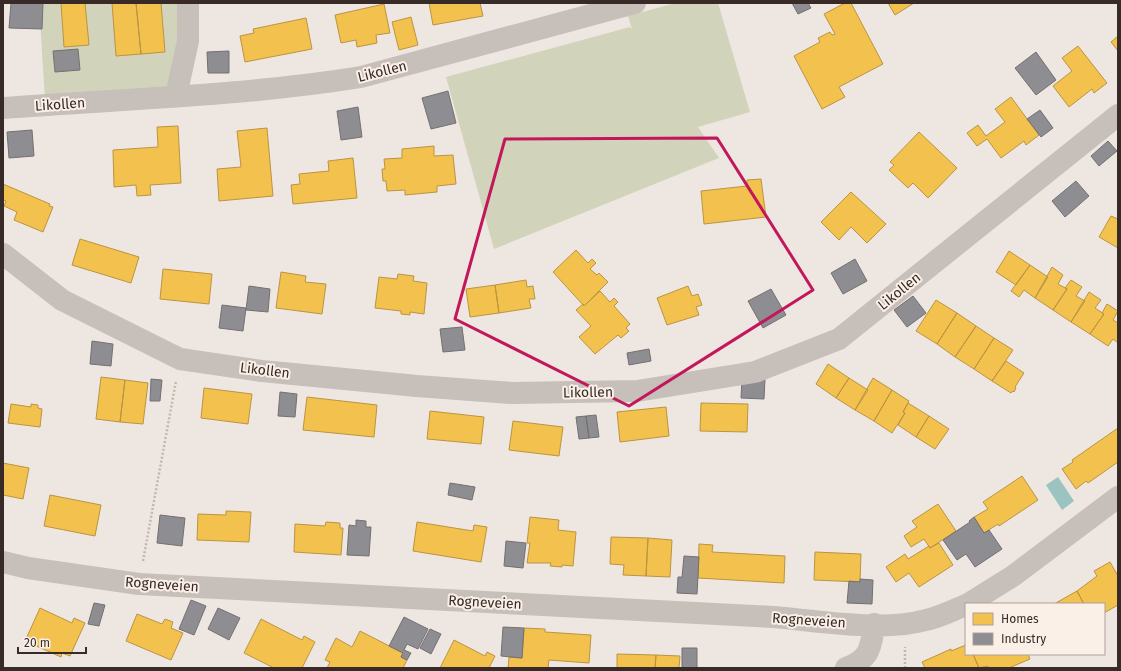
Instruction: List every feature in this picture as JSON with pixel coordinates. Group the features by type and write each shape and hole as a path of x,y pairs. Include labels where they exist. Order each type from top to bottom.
{"street":[{"path":"176,96 188,41 188,3"},
{"name":"Likollen","path":"3,108 176,96 315,84 361,77 634,3"},
{"name":"Likollen","path":"3,254 62,300 180,359 285,373 417,386 512,393 637,391 755,372 839,339 1118,115"},
{"name":"Rogneveien","path":"969,603 1013,576 1118,497"},
{"name":"Rogneveien","path":"3,562 28,568 139,584 774,617 874,624 905,624 926,620 965,605"},
{"path":"846,668 861,660 870,650 874,624"}],"path":[{"path":"139,584 180,359"}],"highlighted area":[{"path":"717,138 813,290 629,406 455,319 505,139"}],"green space":[{"path":"39,3 189,3 174,97 45,101"},
{"path":"675,3 718,3 750,112 698,127 719,158 494,249 446,77 630,27 632,29 628,16"}],"water":[{"path":"1058,477 1074,501 1062,510 1046,485"}],"building: Homes":[{"path":"61,3 85,3 89,45 64,47"},
{"path":"112,3 136,3 141,54 116,56"},
{"path":"136,3 161,3 165,52 141,54"},
{"path":"429,3 480,3 483,16 433,25"},
{"path":"845,3 851,3 883,64 839,87 845,97 822,109 794,56 820,42 818,38 830,32 832,35 835,34 824,14"},
{"path":"888,3 914,3 895,15"},
{"path":"384,4 390,33 376,35 377,43 357,47 356,40 341,43 335,15"},
{"path":"411,17 418,45 399,50 392,22"},
{"path":"306,18 312,49 245,62 240,36 254,33 253,29"},
{"path":"1118,36 1118,51 1111,42"},
{"path":"1078,46 1107,83 1094,93 1092,89 1069,107 1053,86 1072,71 1062,58"},
{"path":"1011,97 1039,135 1026,145 1024,141 1001,158 987,139 977,146 967,133 978,125 986,136 1005,122 995,109"},
{"path":"178,126 181,183 150,185 151,195 137,196 136,185 114,187 113,150 158,147 157,127"},
{"path":"267,128 273,196 219,201 217,169 241,167 237,131"},
{"path":"919,132 957,168 928,198 913,183 908,188 889,170 894,165 890,162"},
{"path":"434,146 434,156 453,155 456,184 437,186 437,192 405,195 405,190 387,191 386,181 383,181 382,169 385,169 384,159 402,158 402,149"},
{"path":"353,158 357,198 293,204 291,185 300,184 299,174 329,171 328,161"},
{"path":"761,179 766,217 704,224 701,191 747,186 747,180"},
{"path":"3,184 50,204 49,206 53,207 43,232 14,220 17,212 4,206 6,201 3,200"},
{"path":"851,192 886,224 867,243 851,227 839,240 821,222"},
{"path":"1111,216 1118,219 1118,248 1099,237"},
{"path":"80,239 139,257 131,283 72,265"},
{"path":"576,250 588,263 592,259 596,263 590,269 597,275 599,273 608,282 584,306 553,272"},
{"path":"1009,251 1030,265 1016,285 996,272"},
{"path":"1030,265 1048,277 1035,298 1024,290 1019,297 1011,291"},
{"path":"1052,267 1063,275 1058,284 1067,289 1053,310 1035,298"},
{"path":"163,269 212,274 209,304 160,299"},
{"path":"281,272 306,276 305,282 326,284 322,314 276,308"},
{"path":"398,274 414,276 413,281 427,283 424,314 410,312 410,315 401,314 401,311 375,308 379,277 397,279"},
{"path":"526,280 527,287 533,286 535,299 529,299 531,308 499,313 495,285"},
{"path":"1071,280 1082,287 1076,296 1085,301 1071,322 1053,310 1067,289 1065,288"},
{"path":"495,285 499,313 470,317 466,289"},
{"path":"688,286 692,296 698,294 702,305 696,307 699,315 667,325 657,298"},
{"path":"600,291 610,302 614,298 618,302 614,306 630,324 626,328 629,331 621,338 618,335 595,354 579,337 591,326 576,310 583,304 584,306"},
{"path":"1089,292 1101,300 1095,308 1104,314 1090,334 1071,322"},
{"path":"936,300 957,313 937,344 916,331"},
{"path":"1107,304 1118,311 1113,320 1118,323 1118,343 1113,339 1108,346 1090,334 1104,314 1102,313"},
{"path":"957,313 976,326 955,357 937,344"},
{"path":"976,326 994,338 974,369 955,357"},
{"path":"994,338 1013,350 992,381 974,369"},
{"path":"1006,361 1024,373 1015,387 1014,392 1013,391 1011,393 992,381"},
{"path":"828,364 849,378 836,398 816,384"},
{"path":"101,377 125,380 120,422 96,419"},
{"path":"849,378 868,390 855,410 836,398"},
{"path":"873,378 892,390 874,421 855,410"},
{"path":"125,380 148,383 143,424 120,422"},
{"path":"204,388 252,394 248,424 201,418"},
{"path":"892,390 909,401 903,412 905,413 892,433 874,421"},
{"path":"307,397 377,405 374,437 303,430"},
{"path":"701,403 748,404 747,432 700,431"},
{"path":"908,403 929,416 916,437 898,425 905,413 903,412"},
{"path":"11,404 31,407 31,404 38,405 38,408 42,409 40,427 8,423"},
{"path":"666,407 669,436 620,442 617,412"},
{"path":"430,411 484,417 481,444 427,439"},
{"path":"929,416 949,429 935,449 916,437"},
{"path":"513,421 563,427 559,456 509,450"},
{"path":"1118,428 1118,462 1088,483 1086,481 1076,489 1062,469 1073,462 1072,460"},
{"path":"3,463 29,468 23,499 3,495"},
{"path":"1022,476 1038,500 999,526 998,524 984,533 974,517 988,509 983,502"},
{"path":"50,495 101,505 95,536 44,526"},
{"path":"938,504 956,531 930,548 924,539 911,547 904,536 917,527 912,521"},
{"path":"226,511 251,512 249,542 197,540 198,514 226,515"},
{"path":"530,517 559,520 558,530 576,532 573,566 562,565 562,567 550,566 551,563 527,563 530,543 527,543"},
{"path":"326,522 340,523 340,528 343,528 341,555 294,552 295,524 325,526"},
{"path":"417,522 473,531 474,525 487,527 481,562 413,551"},
{"path":"611,537 648,538 646,576 623,575 624,565 610,564"},
{"path":"648,538 672,540 670,577 646,576"},
{"path":"939,543 953,565 919,587 909,573 896,582 886,567 905,554 908,559 929,546 930,548"},
{"path":"699,544 713,545 712,552 785,556 784,583 698,578"},
{"path":"815,552 861,554 860,582 814,580"},
{"path":"1110,562 1118,576 1118,605 1105,612 1105,603 1083,603 1077,591 1097,576 1094,571"},
{"path":"1077,591 1083,603 1056,603"},
{"path":"40,608 72,623 74,618 85,623 70,656 62,653 61,657 25,641"},
{"path":"137,614 162,624 165,619 173,622 171,628 183,633 171,660 126,641"},
{"path":"261,619 302,640 304,636 315,642 302,668 274,668 244,653"},
{"path":"524,628 545,629 545,632 591,635 589,663 549,660 548,668 508,668 509,657 522,658"},
{"path":"360,631 403,653 401,657 407,660 403,668 327,668 330,662 325,660 336,638 352,647"},
{"path":"454,640 485,656 487,652 495,656 489,668 440,668"},
{"path":"965,645 965,655 973,655 979,668 925,668 922,662 951,649 951,651"},
{"path":"617,654 656,655 655,668 617,668"},
{"path":"656,655 680,656 679,668 655,668"},
{"path":"973,655 1028,655 1030,659 1009,668 989,668 988,666 979,668"}],"building: Industry":[{"path":"11,3 43,3 42,29 9,28"},
{"path":"792,3 808,3 811,8 798,14"},
{"path":"78,49 80,70 55,72 53,51"},
{"path":"229,51 229,73 208,73 207,52"},
{"path":"1036,52 1056,80 1036,95 1015,68"},
{"path":"448,91 456,123 431,129 422,98"},
{"path":"358,107 362,137 341,140 337,111"},
{"path":"1040,110 1053,128 1041,137 1027,119"},
{"path":"32,130 34,156 9,158 7,132"},
{"path":"1108,141 1117,151 1099,166 1091,156"},
{"path":"1076,181 1089,196 1065,217 1052,201"},
{"path":"855,259 867,281 843,294 831,273"},
{"path":"249,286 270,289 268,312 246,310"},
{"path":"771,289 786,315 763,328 748,301"},
{"path":"913,296 926,313 907,327 894,310"},
{"path":"222,305 246,308 243,331 219,328"},
{"path":"462,327 465,350 443,352 440,329"},
{"path":"92,341 113,344 111,366 90,364"},
{"path":"649,349 651,361 629,365 627,353"},
{"path":"742,378 765,379 764,399 741,398"},
{"path":"151,379 162,380 160,401 150,401"},
{"path":"280,392 297,394 295,417 278,416"},
{"path":"596,415 599,437 589,438 586,416"},
{"path":"586,416 589,438 579,439 576,417"},
{"path":"450,483 475,487 472,500 448,495"},
{"path":"160,515 185,518 182,546 157,543"},
{"path":"974,517 984,533 989,530 1002,549 975,567 966,554 957,560 943,540 970,522 969,521"},
{"path":"356,520 366,521 366,527 371,527 369,556 347,555 349,525 356,526"},
{"path":"506,541 526,543 523,568 504,566"},
{"path":"684,556 699,557 697,594 677,593 678,577 682,577"},
{"path":"860,579 873,580 872,604 847,603 849,581 860,582"},
{"path":"191,600 206,606 194,635 179,629"},
{"path":"94,603 105,605 99,626 88,624"},
{"path":"218,608 240,618 229,640 208,629"},
{"path":"404,617 428,629 418,649 407,644 404,650 411,653 407,660 401,657 403,653 389,646"},
{"path":"503,627 524,628 522,658 501,656"},
{"path":"430,629 441,634 431,654 420,648"},
{"path":"682,648 697,648 697,668 682,668"}]}
